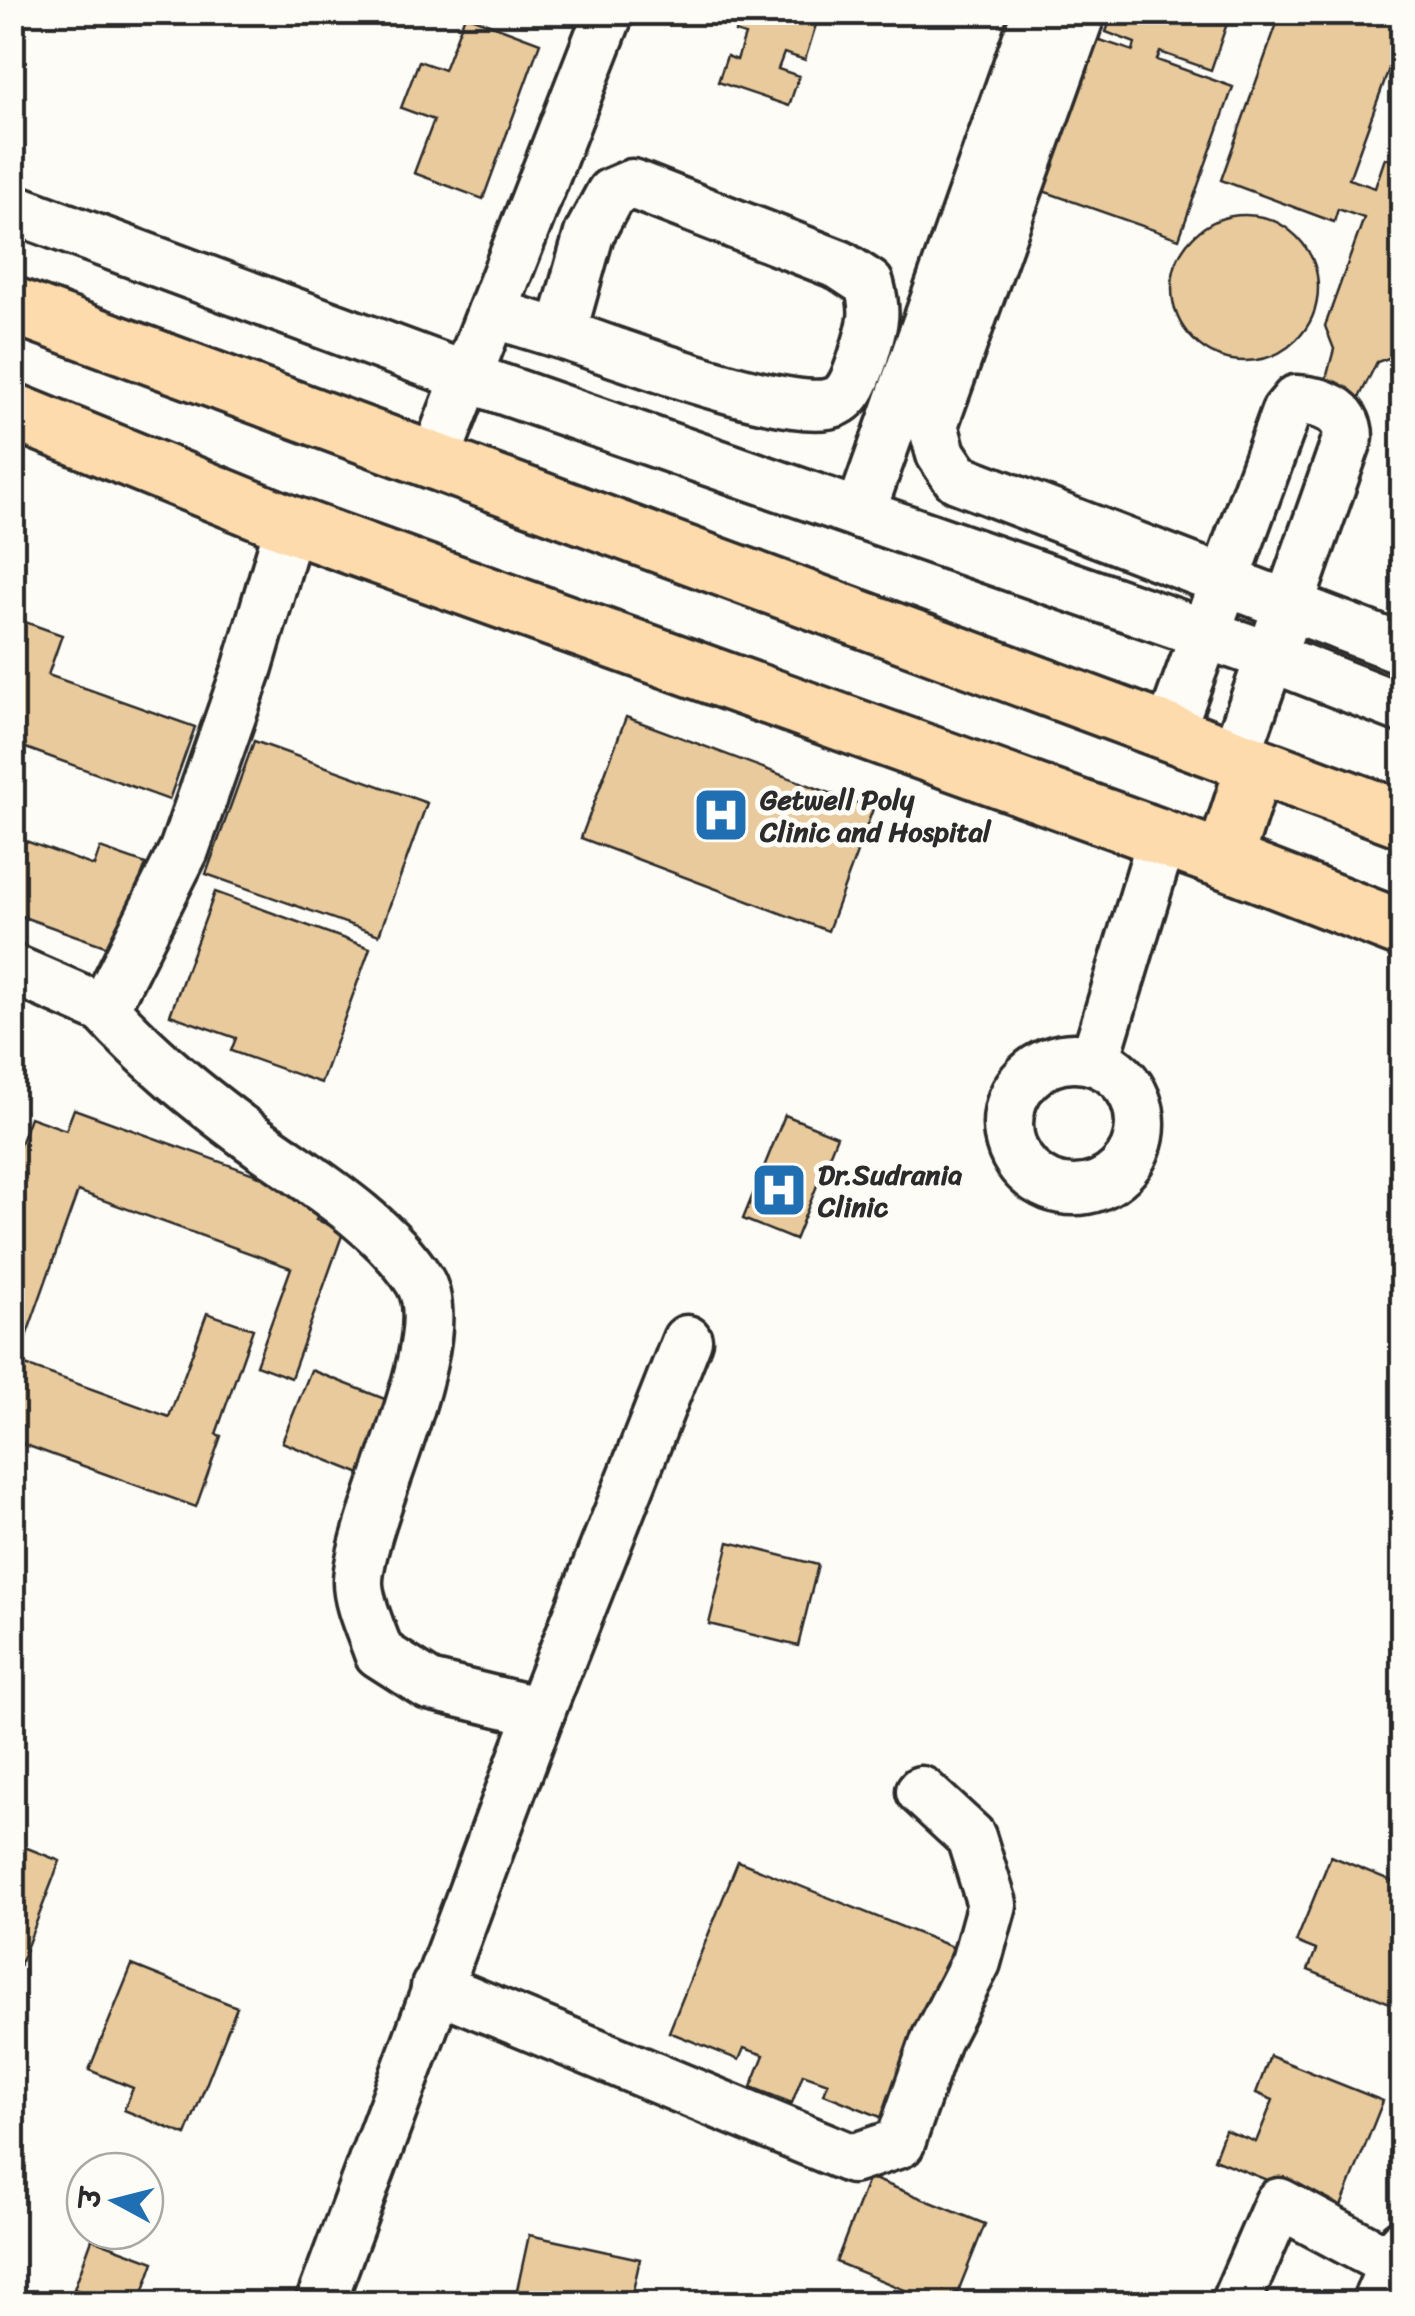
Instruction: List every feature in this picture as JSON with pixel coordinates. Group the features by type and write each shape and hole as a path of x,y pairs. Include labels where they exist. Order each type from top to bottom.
{"main road":[{"path":"12,306 1402,819"},
{"path":"12,411 290,524 1224,860 1402,929"},
{"path":"1224,860 1245,761"}],"street":[{"path":"434,461 610,12"},
{"path":"860,514 1036,12"},
{"path":"1081,12 933,425 941,454 957,478 1402,649"},
{"path":"492,313 776,402 814,407 840,401 857,377 876,311 869,284 840,265 632,184 611,193 588,234 561,334"},
{"path":"12,208 467,377 1270,656 1402,708"},
{"path":"1169,732 1286,412 1296,400 1340,412 1348,423 1348,437 1270,656 1245,761"},
{"path":"104,1009 184,850 246,670 290,524"},
{"path":"1095,1060 1162,839"},
{"path":"12,969 104,1009 165,1070 319,1184 376,1232 421,1283 428,1324 416,1383 369,1525 358,1583 378,1653 429,1686 540,1712"},
{"path":"320,2304 540,1712 687,1340"},
{"path":"436,1987 852,2159 900,2143 936,2040 976,1962 992,1904 971,1837 921,1791"},
{"path":"1236,2304 1278,2204 1390,2270"}],"building":[{"path":"742,12 820,12 805,60 784,53 778,69 799,76 789,106 718,82 727,56 737,60 745,35 735,32"},
{"path":"1113,12 1231,12 1211,70 1160,52 1157,60 1233,87 1179,239 1040,190 1094,38 1133,51 1135,43 1106,32"},
{"path":"1281,12 1402,12 1402,55 1395,52 1349,179 1375,188 1385,158 1402,164 1402,348 1400,354 1377,362 1355,406 1322,394 1334,349 1325,326 1364,218 1338,209 1334,222 1221,180"},
{"path":"465,15 540,43 483,199 414,173 434,120 401,108 419,61 444,70"},
{"path":"1245,215 1273,221 1296,237 1312,260 1318,288 1312,316 1296,339 1273,355 1245,361 1217,355 1194,339 1178,316 1172,288 1178,260 1194,237 1217,221"},
{"path":"25,622 62,635 48,675 195,727 169,800 12,743 12,657"},
{"path":"626,717 873,809 828,931 581,838"},
{"path":"254,741 427,803 379,935 206,874"},
{"path":"12,836 94,866 100,848 146,864 116,950 12,913"},
{"path":"215,892 370,948 321,1083 231,1051 236,1038 170,1015"},
{"path":"74,1109 323,1199 316,1220 344,1230 291,1378 256,1365 291,1268 78,1191 17,1362 169,1417 207,1313 253,1329 216,1434 221,1436 196,1507 12,1440 12,1166 30,1117 66,1130"},
{"path":"785,1115 837,1136 795,1240 743,1219"},
{"path":"311,1370 400,1405 371,1478 282,1442"},
{"path":"729,1542 818,1565 798,1646 709,1624"},
{"path":"22,1846 60,1861 12,1985 12,1871"},
{"path":"1331,1856 1402,1885 1402,2008 1308,1970 1316,1950 1296,1942"},
{"path":"738,1861 962,1951 893,2122 824,2094 828,2083 803,2074 792,2103 751,2087 764,2055 744,2048 739,2060 669,2032"},
{"path":"132,1965 237,2007 186,2135 124,2110 133,2088 89,2070"},
{"path":"1270,2056 1383,2101 1340,2209 1214,2159 1225,2130 1256,2142 1273,2100 1256,2093"},
{"path":"869,2177 985,2224 953,2304 939,2304 836,2262"},
{"path":"529,2235 640,2259 630,2304 514,2304"},
{"path":"88,2251 124,2251 154,2262 139,2304 115,2304 74,2289"}],"place":[{"name":"Getwell Poly Clinic and Hospital","path":"721,815"},
{"name":"Dr.Sudrania Clinic","path":"779,1190"}]}
